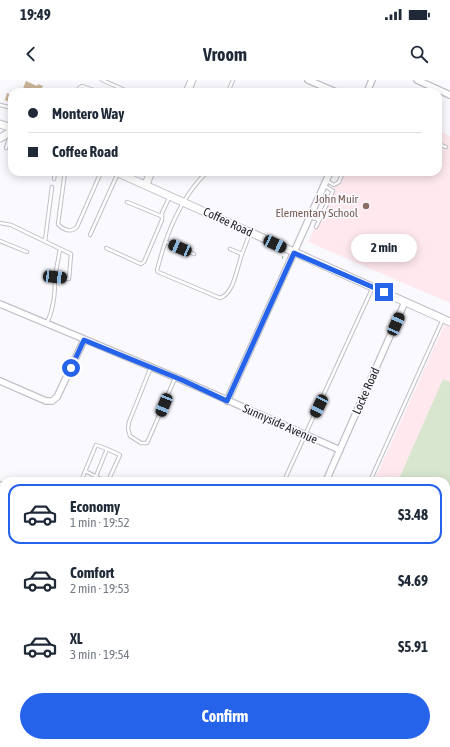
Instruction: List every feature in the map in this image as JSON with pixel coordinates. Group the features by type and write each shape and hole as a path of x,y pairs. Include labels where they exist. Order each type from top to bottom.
{"main road":[{"name":"Coffee Road","path":"127,176 294,253 447,320"},
{"path":"146,184 149,176"}],"street":[{"path":"308,80 327,88"},
{"path":"417,80 435,88"},
{"path":"227,401 327,176"},
{"name":"Locke Road","path":"328,477 406,302"},
{"name":"Sunnyside Avenue","path":"0,304 175,377 340,450"},
{"path":"0,381 46,401 52,401 57,397 84,340"}],"lane":[{"path":"102,80 120,88"},
{"path":"6,148 8,141"},
{"path":"442,146 446,147"},
{"path":"64,176 58,224 60,227 69,231 74,230 77,227 98,176"},
{"path":"90,235 115,176"},
{"path":"203,176 184,202 166,242 157,270 158,272 220,298 224,297 232,285 242,254 251,233"},
{"path":"325,183 334,185 339,182 341,176"},
{"path":"316,227 333,190 325,183"},
{"path":"44,241 52,187"},
{"path":"106,248 141,264 144,262 162,220 161,216 170,195"},
{"path":"127,202 161,216"},
{"path":"310,217 319,220"},
{"path":"0,223 11,225 71,254 69,279 55,277"},
{"path":"0,241 26,252"},
{"path":"166,242 194,254"},
{"path":"47,324 52,314 55,300 55,277 60,249"},
{"path":"230,249 242,254"},
{"path":"286,477 373,288"},
{"path":"372,477 447,320"},
{"path":"151,367 129,422 128,429 130,436 141,442 147,443 175,377"},
{"path":"83,477 96,445 120,455 109,477"},
{"path":"85,471 96,476 107,449"}],"path":[{"path":"283,256 282,258 284,259"}],"shaded area":[{"path":"442,133 450,136 450,303 308,242 338,176 442,176"},
{"path":"445,323 450,325 450,477 376,477"}],"green space":[{"path":"443,379 450,382 450,477 400,477"}],"building":[{"path":"26,81 37,86 38,84 43,86 42,88 23,88"},
{"path":"7,93 8,101 5,100"}],"place":[{"name":"John Muir Elementary School","path":"366,206"}],"route":[{"path":"71,368 84,340 138,361 227,401 294,253 384,292"}]}
